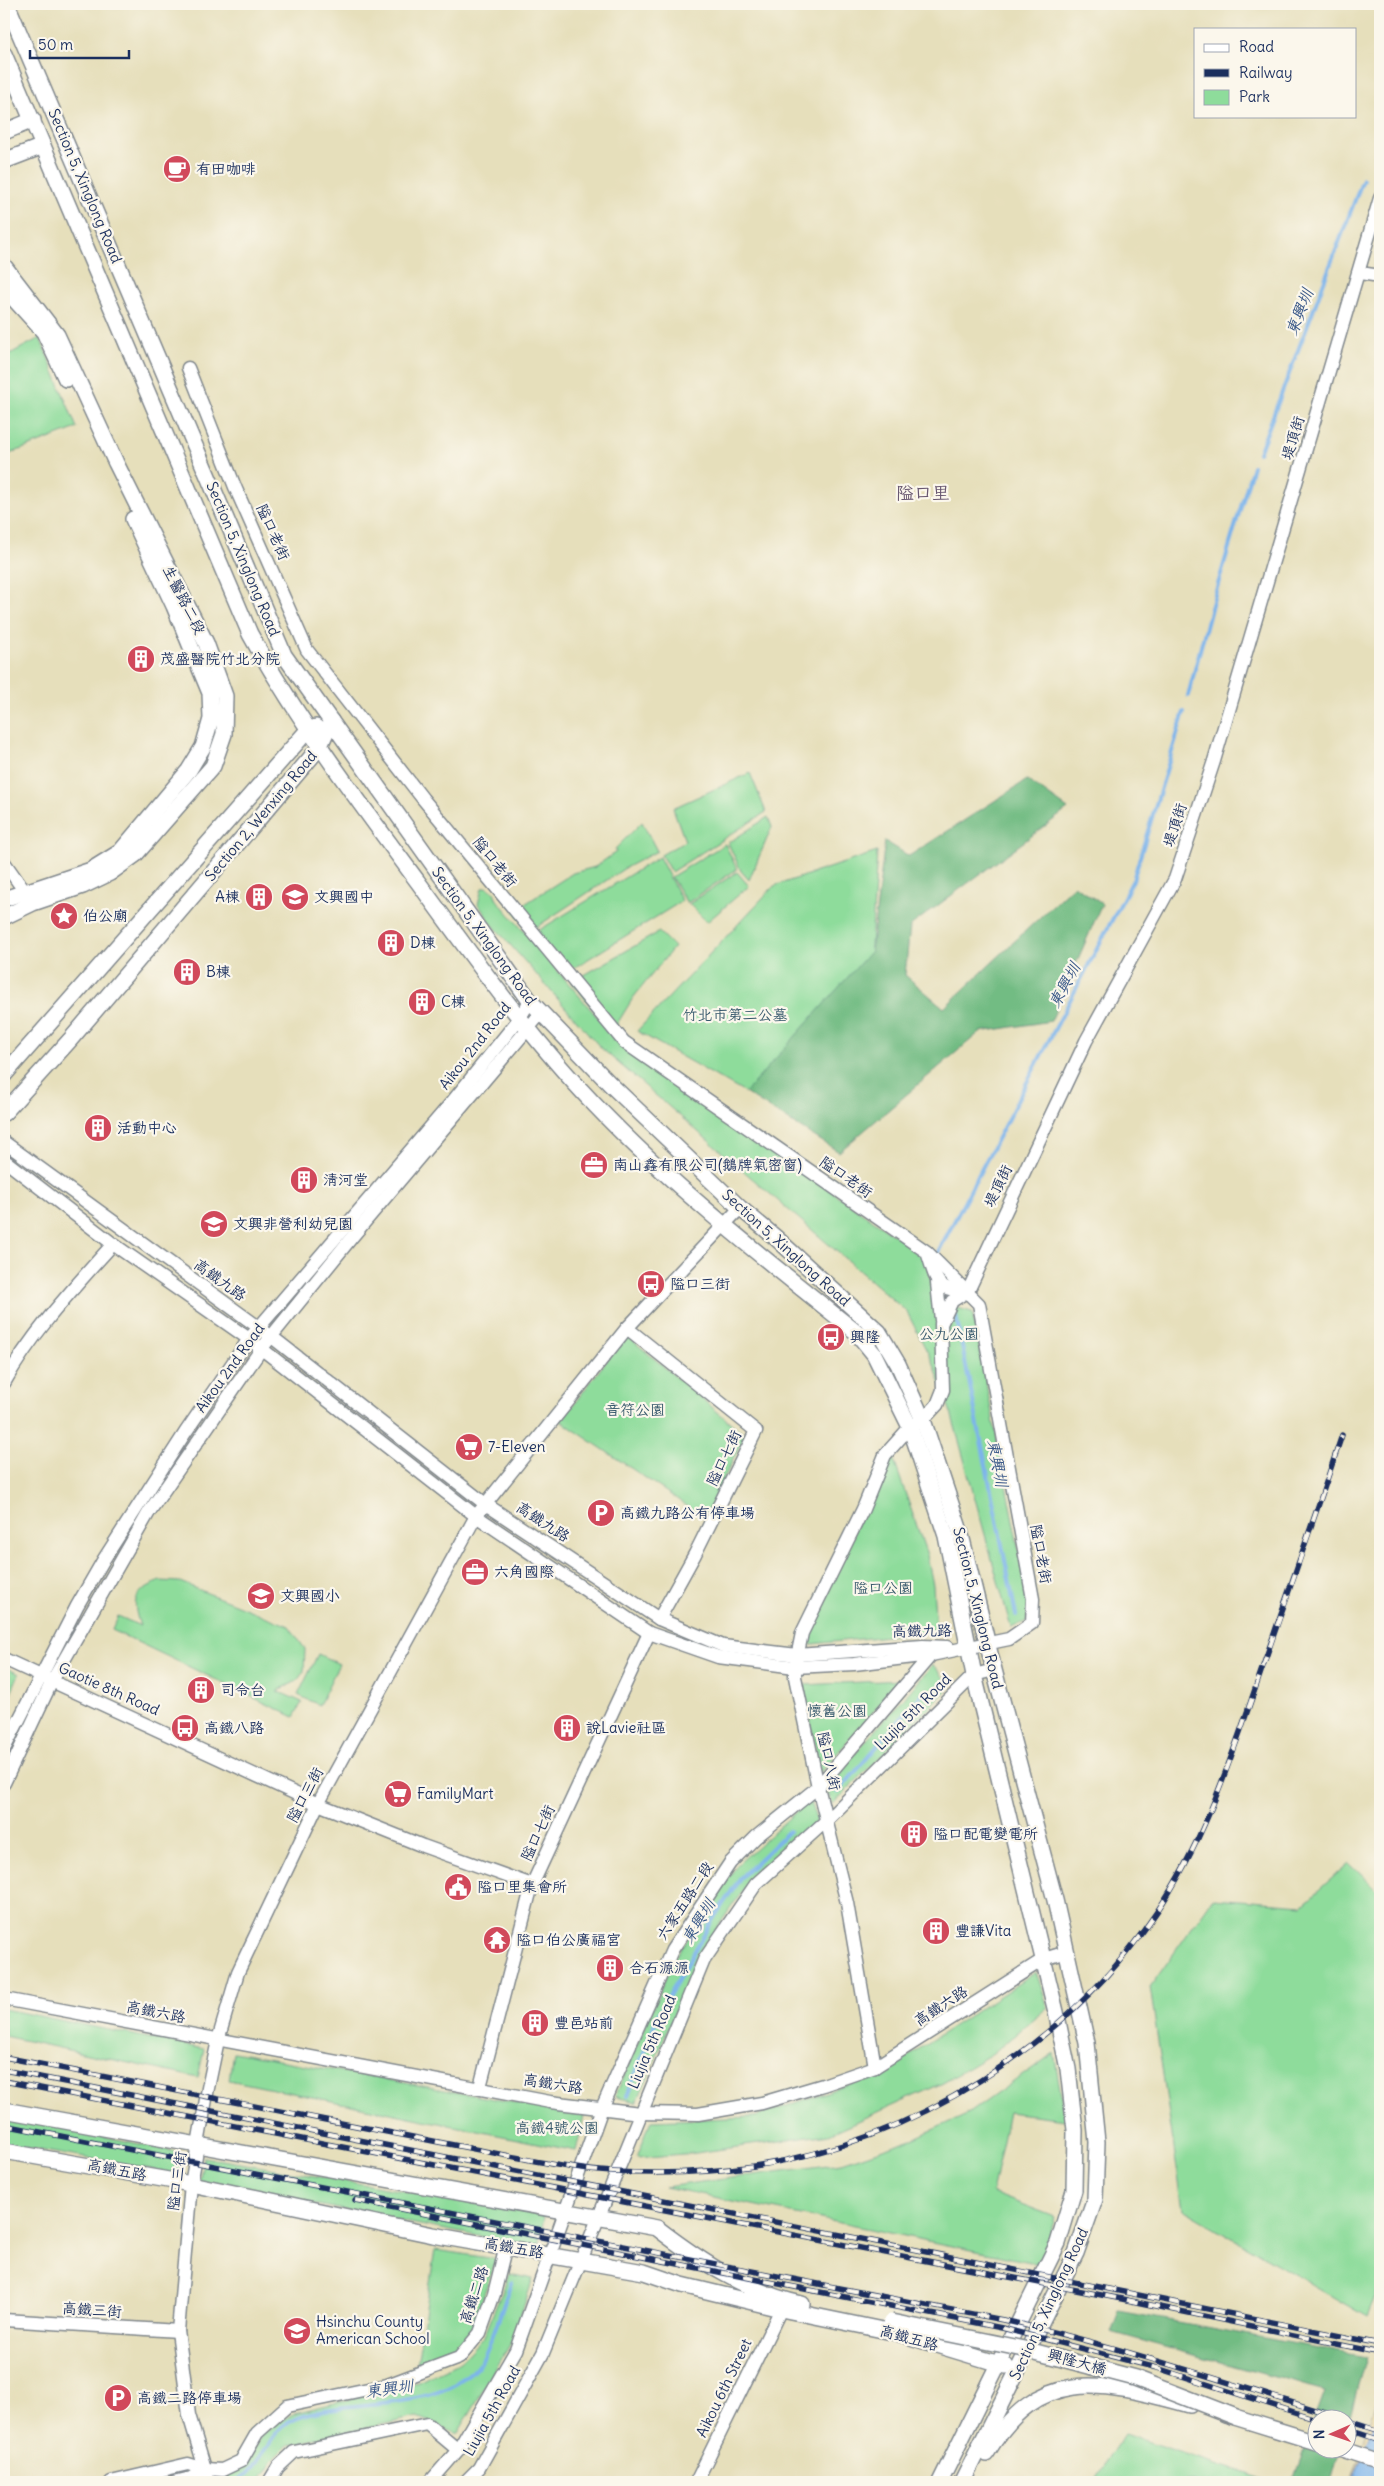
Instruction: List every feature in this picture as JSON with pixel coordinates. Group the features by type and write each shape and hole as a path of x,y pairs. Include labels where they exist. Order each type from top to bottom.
{"street":[{"name":"Section 5, Xinglong Road","path":"7,4 284,655 530,1001 610,1084 740,1208 775,1237 879,1332 898,1364 917,1423 946,1536 974,1674 1044,1958 1068,2068 1075,2130 1074,2190 1058,2243 997,2363 940,2482"},
{"name":"Section 5, Xinglong Road","path":"4,54 250,634 277,684 319,748 523,1024 596,1106 724,1227 856,1332 874,1354 917,1423 960,1530 1067,1952 1087,2043 1097,2142 1095,2199 1076,2253 962,2482"},
{"path":"4,132 33,120"},
{"path":"4,161 43,146"},
{"name":"堤頂街","path":"917,1423 937,1405 943,1390 941,1324 952,1301 968,1291 1086,1041 1175,879 1214,760 1360,273 1380,198"},
{"name":"生醫路二段","path":"4,266 57,335 116,463 206,643 225,696 224,734 213,766 135,855 110,873 83,886 33,904 4,917"},
{"path":"1360,273 1380,276"},
{"name":"生醫路二段","path":"4,288 44,332 174,606 210,693 210,719 203,747 189,770 120,852 91,870 4,899"},
{"name":"隘口老街","path":"188,368 234,487 307,650 422,799 624,1042 927,1252 979,1304 1033,1598 1032,1624 1006,1640 968,1647"},
{"name":"Section 2, Wenxing Road","path":"4,1075 308,730 331,721"},
{"name":"Section 2, Wenxing Road","path":"4,1113 70,1040 319,748 331,721"},
{"path":"4,862 33,904"},
{"name":"Aikou 2nd Road","path":"4,1749 149,1512 262,1348 523,1024 530,1001"},
{"name":"Aikou 2nd Road","path":"4,1783 77,1606 130,1517 249,1339 445,1109 523,1024 542,1012"},
{"name":"高鐵九路","path":"4,1142 272,1337 484,1503 659,1619 723,1646 796,1661 923,1646 968,1647"},
{"name":"高鐵九路","path":"4,1160 113,1244 262,1348 476,1516 649,1633 718,1657 854,1664 931,1655 968,1647"},
{"name":"隘口三街","path":"209,2482 189,2415 178,2332 191,2184 218,2040 238,1972 318,1804 484,1503 627,1328 740,1208"},
{"path":"4,1382 15,1362 61,1303 113,1244"},
{"path":"927,1252 937,1282 941,1324"},
{"path":"937,1282 948,1291 968,1291"},
{"name":"隘口七街","path":"627,1328 756,1431 696,1554 659,1619"},
{"name":"隘口八街","path":"875,2067 847,1903 818,1788 795,1677 796,1661 802,1633 863,1509 885,1455 917,1423"},
{"name":"隘口七街","path":"480,2087 532,1885 649,1633"},
{"name":"六家五路二段","path":"552,2255 565,2211 602,2108 672,1950 730,1863 756,1837 818,1788 931,1655"},
{"name":"Gaotie 8th Road","path":"4,1659 318,1804 424,1846 532,1885"},
{"name":"Liujia 5th Road","path":"466,2482 479,2468 543,2353 704,1960 756,1884 826,1822 974,1674 994,1670"},
{"name":"高鐵六路","path":"4,1999 480,2087 550,2102 640,2113 698,2114 762,2103 823,2086 875,2067 1044,1958 1067,1952"},
{"name":"高鐵五路","path":"4,2110 657,2228 701,2259 740,2282 788,2306"},
{"name":"高鐵五路","path":"4,2151 191,2184 433,2235 506,2246 644,2272 682,2285 788,2306 897,2333 1018,2370"},
{"name":"高鐵二路","path":"205,2469 222,2470 241,2461 257,2433 287,2406 387,2384 459,2358 480,2333 494,2294 506,2246"},
{"name":"Liujia 5th Road","path":"430,2482 458,2450 516,2350 552,2255"},
{"name":"興隆大橋","path":"788,2306 891,2322 1033,2351 1135,2378 1236,2417"},
{"name":"Aikou 6th Street","path":"696,2482 788,2306"},
{"name":"高鐵三街","path":"4,2320 178,2332"},
{"name":"興隆大橋","path":"971,2482 995,2439 1012,2418 1028,2404 1048,2393 1085,2385 1132,2390 1236,2417 1306,2439"},
{"path":"269,2482 278,2467 294,2452 427,2424 458,2450"},
{"path":"1356,2454 1380,2462"},
{"path":"111,2482 188,2464 205,2469"},
{"path":"174,2482 191,2478 205,2469"}],"green space":[{"path":"40,338 77,428 4,456 4,357"},
{"path":"750,773 766,812 671,872 661,855 685,841 673,808"},
{"path":"1027,780 1068,809 910,926 905,975 944,1008 1074,885 1102,904 1051,1021 980,1032 839,1152 745,1093 871,951 885,841 909,856"},
{"path":"768,817 772,827 749,880 741,871 728,843"},
{"path":"642,822 657,851 625,868 529,932 514,911 573,873 595,867 616,852 615,849"},
{"path":"725,844 737,869 687,903 671,877"},
{"name":"竹北市第二公墓","path":"877,852 870,961 745,1093 637,1031 774,886"},
{"path":"659,857 682,901 564,974 531,935"},
{"path":"737,872 749,886 707,922 689,904"},
{"name":"公九公園","path":"487,887 494,892 497,900 623,1047 926,1257 936,1302 972,1312 1028,1597 1027,1621 1011,1628 952,1416 934,1365 907,1312 601,1048 491,923 478,904 482,888"},
{"path":"659,932 674,947 633,998 612,1032 572,982"},
{"name":"音符公園","path":"626,1335 745,1435 705,1518 561,1421"},
{"name":"隘口公園","path":"890,1449 927,1555 933,1585 936,1631 803,1645"},
{"path":"160,1581 180,1582 289,1626 305,1649 304,1671 297,1681 277,1691 302,1702 294,1717 112,1630 118,1616 140,1626 136,1609 137,1598 145,1589"},
{"path":"318,1654 339,1664 319,1705 298,1695"},
{"path":"933,1665 951,1686 833,1804 825,1787"},
{"path":"4,1667 19,1674 4,1708"},
{"name":"懷舊公園","path":"901,1680 820,1773 804,1685"},
{"path":"809,1800 817,1821 750,1880 701,1951 637,2102 615,2097 673,1960 737,1865"},
{"path":"1349,1863 1380,1893 1380,2286 1367,2317 1183,2209 1150,1987 1213,1898 1302,1905"},
{"path":"1036,1972 1048,2007 993,2053 943,2083 829,2134 695,2153 637,2158 651,2121 755,2117 884,2072"},
{"path":"4,2009 204,2049 198,2078 4,2036"},
{"name":"高鐵4號公園","path":"233,2052 584,2115 576,2151 229,2080"},
{"path":"1054,2053 1065,2119 1009,2112 992,2193 1055,2217 1040,2264 665,2187 842,2163 915,2138 971,2112"},
{"path":"4,2115 182,2153 178,2174 4,2144"},
{"path":"204,2157 544,2215 539,2248 199,2182"},
{"path":"435,2250 496,2259 472,2329 456,2353 417,2365"},
{"path":"509,2274 533,2279 512,2341 458,2433 417,2417 288,2445 273,2460 258,2482 226,2482 223,2479 247,2463 262,2434 291,2414 418,2382 460,2362 484,2336"},
{"path":"1119,2311 1366,2357 1352,2408 1319,2408 1325,2391 1111,2332"},
{"path":"1124,2434 1272,2482 1093,2482"},
{"path":"1306,2443 1306,2458 1338,2458 1331,2482 1292,2482"}],"sand":[{"path":"1380,2391 1380,2482 1351,2482"}],"water":[{"path":"1380,2409 1380,2482 1352,2482"}],"waterway":[{"name":"東興圳","path":"1378,128 1380,122"},
{"name":"東興圳","path":"1259,453 1363,179"},
{"name":"東興圳","path":"1188,696 1211,608 1253,466"},
{"name":"東興圳","path":"936,1256 1133,880 1184,712"},
{"name":"東興圳","path":"956,1316 1016,1615"},
{"name":"東興圳","path":"838,1792 922,1694"},
{"name":"東興圳","path":"627,2096 658,2015 710,1924 740,1878 789,1831"},
{"name":"東興圳","path":"237,2482 257,2463 276,2433 289,2421 320,2411 417,2398 460,2382 477,2367 486,2352 511,2283"}],"railway":[{"path":"4,2057 542,2162 613,2172 684,2172 754,2166 813,2154 871,2135 927,2110 981,2080 1031,2045 1078,2005 1120,1961 1172,1888 1200,1835 1223,1780 1342,1435"},
{"path":"4,2070 887,2244 1380,2344"},
{"path":"4,2081 1122,2299 1380,2353"},
{"path":"4,2125 1003,2320 1131,2353 1310,2408"},
{"path":"355,2200 1002,2328 1157,2368 1306,2416"},
{"path":"1356,2423 1380,2431"},
{"path":"1356,2432 1380,2440"}],"place":[{"name":"有田咖啡","path":"177,169"},
{"name":"茂盛醫院竹北分院","path":"141,659"},
{"name":"A棟","path":"259,897"},
{"name":"文興國中","path":"295,897"},
{"name":"伯公廟","path":"64,916"},
{"name":"D棟","path":"391,943"},
{"name":"B棟","path":"187,972"},
{"name":"C棟","path":"422,1002"},
{"name":"活動中心","path":"98,1128"},
{"name":"南山鑫有限公司(鵝牌氣密窗)","path":"594,1165"},
{"name":"清河堂","path":"304,1180"},
{"name":"文興非營利幼兒園","path":"214,1224"},
{"name":"隘口三街","path":"651,1284"},
{"name":"興隆","path":"831,1337"},
{"name":"7-Eleven","path":"469,1447"},
{"name":"高鐵九路公有停車場","path":"601,1513"},
{"name":"六角國際","path":"475,1572"},
{"name":"文興國小","path":"261,1596"},
{"name":"司令台","path":"201,1690"},
{"name":"高鐵八路","path":"185,1728"},
{"name":"說Lavie社區","path":"567,1728"},
{"name":"FamilyMart","path":"398,1794"},
{"name":"隘口配電變電所","path":"914,1834"},
{"name":"隘口里集會所","path":"458,1887"},
{"name":"豐謙Vita","path":"936,1931"},
{"name":"隘口伯公廣福宮","path":"497,1940"},
{"name":"合石源源","path":"610,1968"},
{"name":"豐邑站前","path":"535,2023"},
{"name":"Hsinchu County American School","path":"297,2331"},
{"name":"高鐵二路停車場","path":"118,2398"}],"district":[{"name":"隘口里","path":"923,493"}]}
